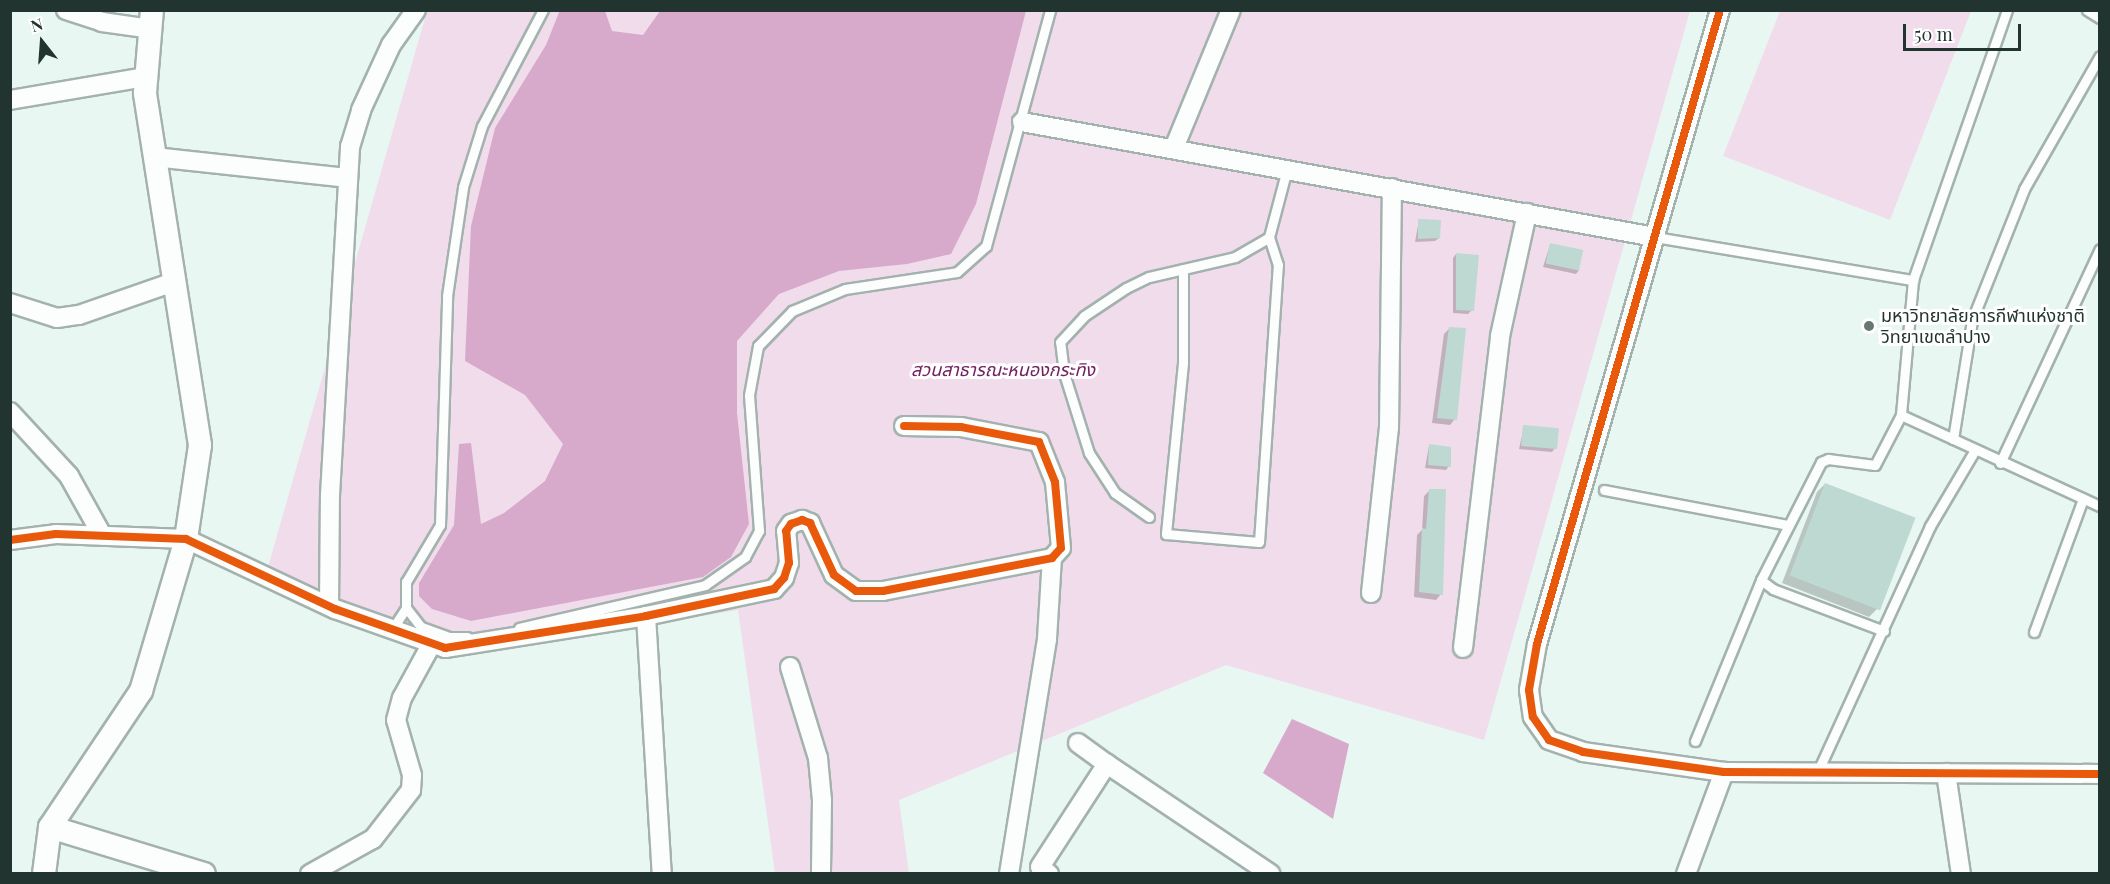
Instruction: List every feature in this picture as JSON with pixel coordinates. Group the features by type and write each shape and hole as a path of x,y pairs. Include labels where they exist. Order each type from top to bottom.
{"street":[{"path":"44,873 50,827 141,692 186,539 200,445 154,157 146,77 152,20 102,22 66,10"},
{"path":"329,606 330,495 347,178 361,110 391,45 416,10"},
{"path":"1174,148 1231,10"},
{"path":"1720,10 1540,632 1529,690 1533,717 1549,740 1583,752 1724,772 2100,774"},
{"path":"12,96 146,77"},
{"path":"1022,122 1655,237"},
{"path":"154,157 347,178"},
{"path":"1371,593 1389,428 1392,188"},
{"path":"1463,648 1500,336 1527,213"},
{"path":"10,303 57,318 79,315 174,282"},
{"path":"10,412 69,476 102,536"},
{"path":"10,540 56,534 186,539 329,606 391,631 445,648 646,616 774,589 784,578 789,563 786,531 791,524 802,520 810,523 834,575 856,591 883,591 1052,558 1061,548 1055,482 1039,442 962,427 904,426"},
{"path":"1009,873 1047,639 1052,558"},
{"path":"646,616 662,873"},
{"path":"310,873 373,838 411,790 412,775 396,720 402,698 431,645"},
{"path":"790,667 818,758 822,800 821,873"},
{"path":"1078,743 1271,873"},
{"path":"1049,873 1040,867 1107,764"},
{"path":"1686,873 1724,772"},
{"path":"1946,773 1961,873"},
{"path":"50,827 204,873"}],"lane":[{"path":"391,631 406,608 406,582 440,525 447,297 464,187 482,126 543,10"},
{"path":"406,608 421,627 449,637 481,636 705,585 745,557 759,531 749,395 758,346 792,311 845,289 957,272 986,246 1022,122 1050,10"},
{"path":"1695,741 1761,580 1821,462 1828,459 1875,465 1901,415 1913,280 2007,10"},
{"path":"2087,10 2100,18"},
{"path":"1953,439 1972,320 2024,189 2100,56"},
{"path":"1183,269 1183,363 1166,534 1259,542 1278,276 1276,252 1269,237 1287,169"},
{"path":"1149,517 1115,493 1089,453 1064,373 1060,342 1084,316 1126,288 1149,277 1235,257 1269,237"},
{"path":"1655,237 1913,280"},
{"path":"2000,463 2100,249"},
{"path":"1901,415 2000,463 2100,506"},
{"path":"1817,773 1884,631 1930,526 1975,450"},
{"path":"1604,490 1787,525"},
{"path":"2034,632 2083,499"},
{"path":"1761,580 1773,589 1884,631"}],"green space":[{"name":"สวนสาธารณะหนองกระทิง","path":"427,11 1690,11 1484,740 1226,665 899,800 909,873 775,873 738,610 534,644 432,640 268,567"},
{"path":"1780,11 1971,11 1890,220 1723,156"}],"shaded area":[{"path":"560,10 605,11 612,31 643,35 660,11 1026,11 976,204 951,254 907,264 839,271 779,294 737,341 737,413 749,524 731,557 703,577 471,621 432,609 419,596 419,583 454,525 459,444 471,443 481,524 504,513 545,481 563,444 525,395 465,361 471,226 495,128 546,45"},
{"path":"1292,719 1349,744 1333,819 1263,773"}],"building":[{"path":"1418,219 1441,220 1440,238 1418,239"},
{"path":"1550,243 1583,250 1579,271 1546,264"},
{"path":"1456,253 1479,255 1474,311 1456,310"},
{"path":"1449,327 1466,328 1457,420 1437,418"},
{"path":"1523,425 1559,428 1557,449 1521,446"},
{"path":"1429,444 1451,447 1451,467 1428,465"},
{"path":"1825,483 1916,518 1880,610 1790,575"},
{"path":"1429,489 1446,489 1443,595 1419,592 1422,528 1426,529"}],"cycle path":[{"path":"1720,10 1537,644 1529,690 1533,717 1549,740 1583,752 1724,772 2100,774"},
{"path":"10,540 56,534 186,539 335,609 445,648 646,616 774,589 784,578 789,563 786,531 791,524 802,520 810,523 834,575 856,591 883,591 1052,558 1061,548 1055,482 1039,442 961,427 904,426"}],"place":[{"name":"มหาวิทยาลัยการกีฬาแห่งชาติ วิทยาเขตลำปาง","path":"1869,326"}]}
